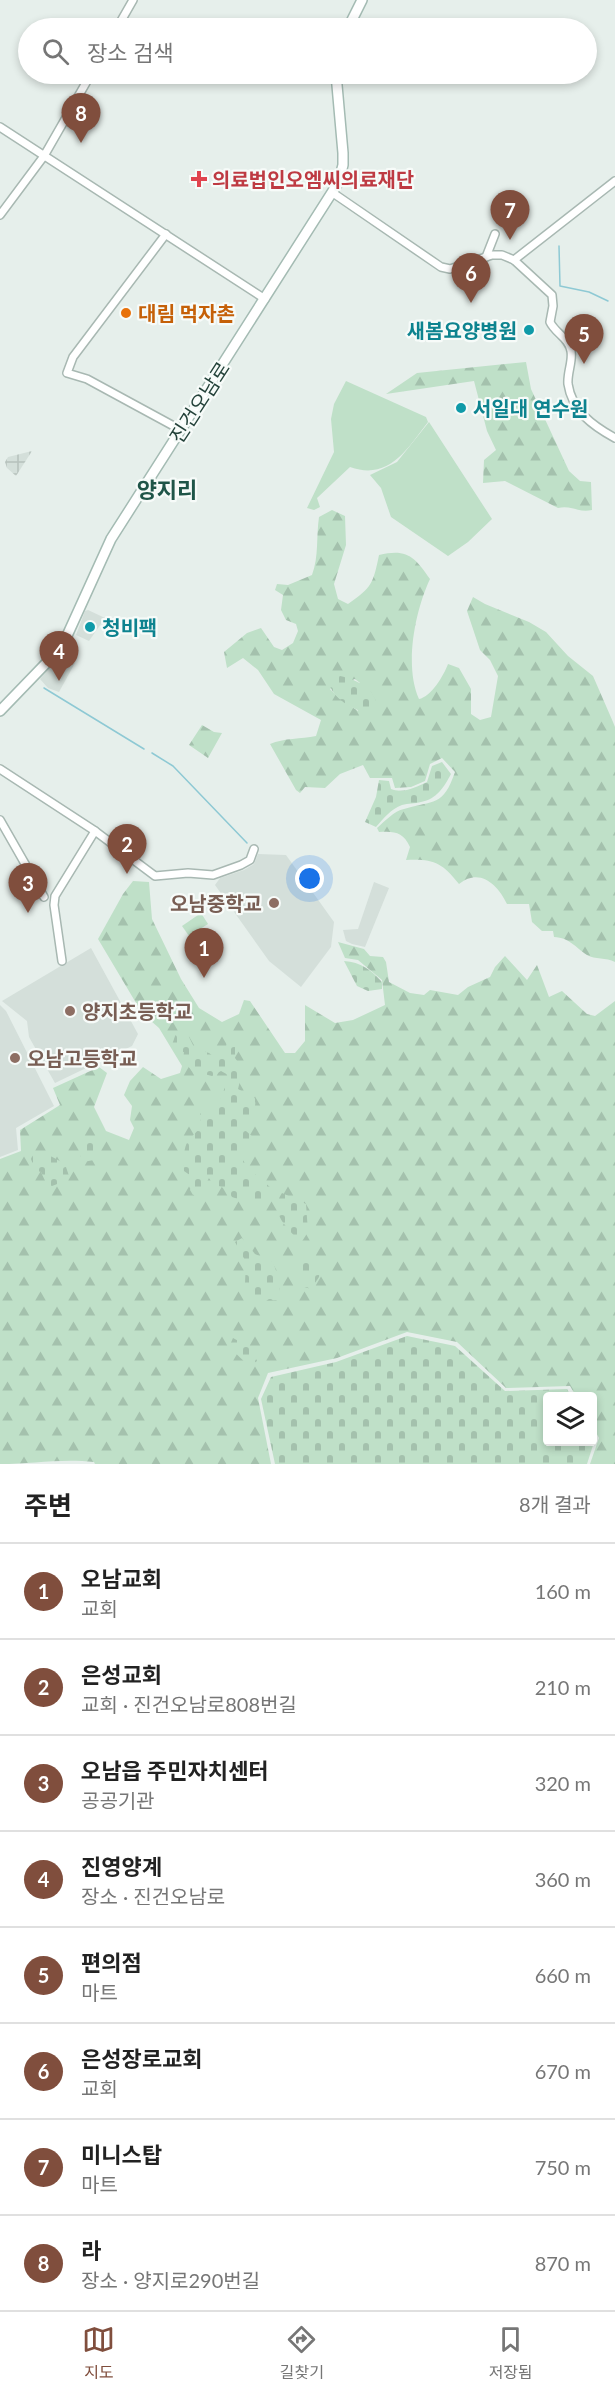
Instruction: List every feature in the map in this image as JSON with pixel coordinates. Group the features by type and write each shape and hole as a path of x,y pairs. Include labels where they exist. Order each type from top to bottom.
{"main road":[{"path":"353,18 362,0"},
{"name":"진건오남로","path":"0,711 47,663 66,638 111,539 333,193 343,165 337,84"}],"street":[{"path":"123,18 133,0"},
{"path":"0,214 44,156 85,84"},
{"path":"0,127 265,299"},
{"path":"514,260 615,181"},
{"path":"333,193 441,267 450,269 486,257 502,255 514,260 552,295 553,306 550,322 566,340 572,352 568,383 578,409 597,428 615,438"},
{"path":"166,234 74,357 67,373 87,379 181,430"},
{"path":"486,257 495,234"},
{"path":"0,770 95,831 155,876 188,873 213,875 249,860 254,849"},
{"path":"0,820 44,897"},
{"path":"62,961 54,905 55,896 95,831"}],"shaded area":[{"path":"32,451 16,476 7,468 5,462 8,457"},
{"path":"88,610 105,618 89,641 76,635 85,611"},
{"path":"62,654 75,663 59,692 48,688 40,679"},
{"name":"오남중학교","path":"258,854 286,855 334,922 331,947 301,987 269,961 215,885 220,878 254,864"},
{"path":"374,882 389,888 365,947 352,944 346,941 343,930 358,929"},
{"name":"양지초등학교","path":"91,948 138,1034 132,1046 55,1083 29,1037 27,1021 2,1001"},
{"name":"오남고등학교","path":"0,1005 6,1011 54,1106 16,1128 18,1150 0,1157"}],"green space":[{"path":"526,362 531,389 569,471 580,481 591,482 592,510 558,508 505,481 483,483 484,460 496,450 487,431 474,381 386,394 417,373"},
{"path":"346,381 426,417 428,422 404,452 386,466 376,470 350,467 317,498 320,507 314,510 307,508 334,452 331,419 334,404"},
{"path":"429,422 492,519 468,542 448,556 391,517 381,488 370,475 397,462"},
{"path":"332,510 345,516 346,545 334,584 338,599 348,604 367,589 373,579 379,555 397,553 409,556 420,565 430,579 420,607 413,639 412,671 419,699 432,690 448,664 459,668 471,689 471,714 480,720 491,717 498,676 490,660 480,650 467,611 473,597 546,632 568,656 593,676 615,727 615,962 590,957 568,941 554,937 553,931 542,931 532,922 529,904 507,904 499,890 488,880 474,877 459,884 442,866 436,863 406,860 410,847 404,838 394,832 379,832 377,828 397,812 430,803 442,797 455,772 442,758 430,764 425,781 411,787 395,788 392,778 370,778 363,765 340,774 325,788 305,787 300,793 296,790 270,744 316,736 321,720 274,694 258,670 243,658 227,668 224,652 247,633 261,628 274,647 282,650 293,643 298,631 296,624 286,620 281,610 283,595 275,590 277,584 288,585 312,575 319,517","holes":["355,679 360,683 358,711 330,689"]},
{"path":"340,676 365,686 374,696 377,709 370,714 344,703 334,693 329,681"},
{"path":"202,725 214,732 222,733 208,758 189,745"},
{"path":"442,762 451,774 436,795 419,803 404,804 398,807 376,827 365,822 376,797 379,780 389,781 391,789 400,791 409,789 427,782 432,766"},
{"path":"133,881 149,882 152,919 181,979 199,1008 222,1022 239,1014 244,1000 250,1001 285,1053 295,1053 305,1041 305,1005 335,1023 353,1020 385,1005 382,980 358,960 345,958 338,942 364,949 370,956 383,957 389,982 410,993 424,995 430,990 458,995 468,987 490,977 505,956 527,980 537,965 549,997 562,991 587,1014 595,1016 615,1001 615,1464 590,1464 599,1438 597,1434 597,1392 574,1392 570,1386 506,1388 457,1342 407,1332 337,1358 268,1373 258,1398 271,1464 95,1464 94,1462 70,1461 0,1464 0,1159 21,1151 20,1130 60,1105 53,1088 99,1067 107,1073 94,1107 106,1131 129,1140 134,1128 130,1120 132,1106 124,1095 130,1081 143,1067 161,1079 180,1073 182,1066 159,1028 142,1013 98,939 123,894"},
{"path":"201,913 208,924 189,936 182,926"},
{"path":"344,961 356,963 370,970 382,982 382,989 368,991 357,986"},
{"path":"176,1033 188,1035 195,1049 209,1053 218,1060 225,1051 227,1042 235,1047 235,1058 243,1069 238,1089 256,1099 254,1112 246,1120 246,1131 254,1138 254,1149 239,1154 248,1168 271,1188 259,1201 247,1202 232,1197 225,1189 214,1185 209,1178 202,1191 193,1195 190,1190 194,1178 184,1171 186,1146 199,1128 200,1114 220,1099 230,1076 221,1071 212,1076 192,1071 183,1060 184,1052 176,1053 172,1045"},
{"path":"93,1141 96,1153 94,1160 83,1162 79,1152 80,1144"},
{"path":"33,1154 47,1154 65,1164 69,1176 65,1181 52,1186 46,1183 41,1172 35,1170 31,1159"},
{"path":"282,1193 306,1204 308,1232 301,1243 278,1214 278,1200"},
{"path":"242,1238 255,1254 273,1262 280,1282 278,1300 254,1301 245,1283 246,1262 235,1242"},
{"path":"309,1253 320,1265 319,1277 311,1289 298,1285 299,1265"},
{"path":"407,1336 455,1346 505,1391 567,1389 569,1392 543,1392 543,1446 593,1446 587,1464 275,1464 261,1399 271,1377 336,1362"},
{"path":"233,1338 253,1349 257,1361 249,1366 229,1347"}],"waterway":[{"path":"559,246 560,286 589,292 608,301"},
{"path":"44,688 144,749"},
{"path":"152,753 173,766 247,843"}],"place":[{"name":"라","path":"81,143"},
{"name":"의료법인오엠씨의료재단","path":"199,179"},
{"name":"미니스탑","path":"510,240"},
{"name":"은성장로교회","path":"471,303"},
{"name":"대림 먹자촌","path":"126,313"},
{"name":"새봄요양병원","path":"529,330"},
{"name":"편의점","path":"584,364"},
{"name":"서일대 연수원","path":"461,408"},
{"name":"청비팩","path":"90,627"},
{"name":"진영양계","path":"59,681"},
{"name":"은성교회","path":"127,874"},
{"name":"오남중학교","path":"274,903"},
{"name":"오남읍 주민자치센터","path":"28,913"},
{"name":"오남교회","path":"204,978"},
{"name":"양지초등학교","path":"70,1011"},
{"name":"오남고등학교","path":"15,1058"}],"district":[{"name":"양지리","path":"167,489"}]}
